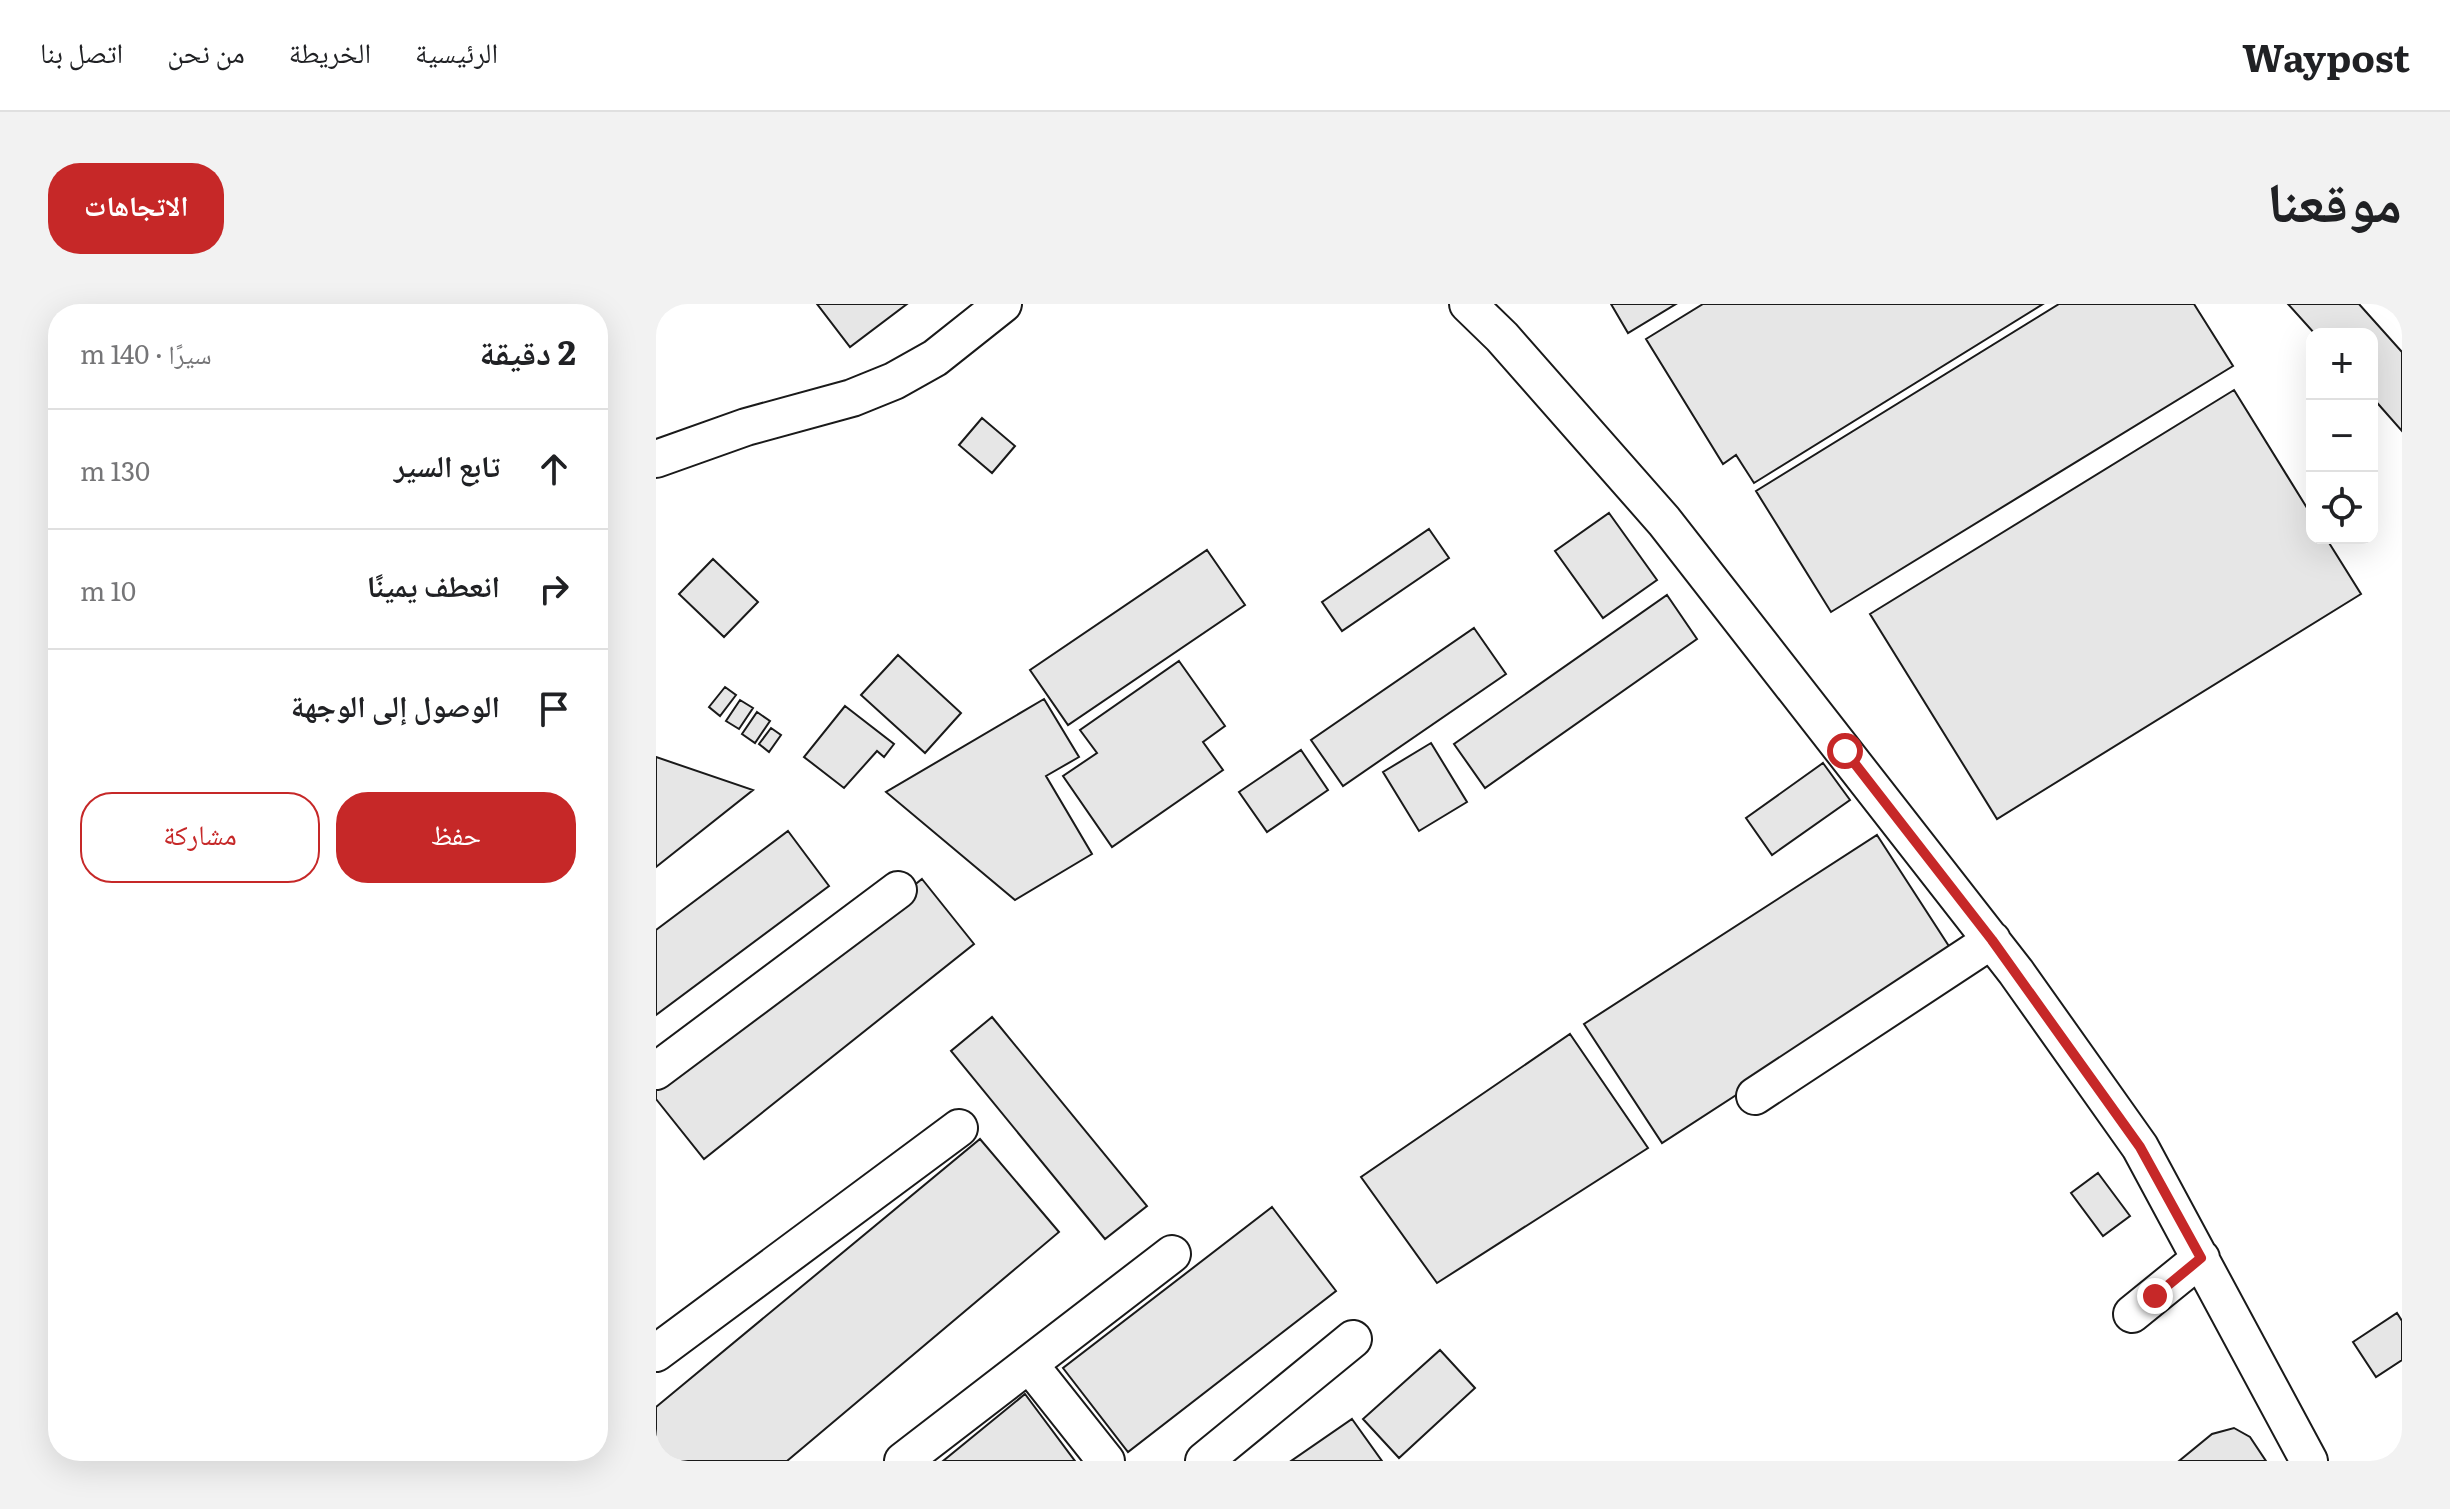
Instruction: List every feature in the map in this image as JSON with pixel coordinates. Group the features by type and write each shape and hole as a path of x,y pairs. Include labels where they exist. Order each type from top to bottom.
{"street":[{"path":"656,459 746,427 852,398 894,381 935,358 1003,304"},
{"path":"1468,304 1502,337 1664,521 1992,940 2140,1147 2309,1461"},
{"path":"656,1071 898,890"},
{"path":"1755,1096 1992,940"},
{"path":"656,1353 959,1128"},
{"path":"903,1461 1172,1254"},
{"path":"2132,1314 2201,1258"},
{"path":"1204,1461 1353,1339"},
{"path":"1029,1364 1106,1461"}],"building":[{"path":"817,304 907,304 850,347"},
{"path":"1611,304 1676,304 1628,333"},
{"path":"1703,304 2043,304 1754,483 1736,455 1723,464 1646,339"},
{"path":"2059,304 2194,304 2233,366 1831,612 1756,491"},
{"path":"2288,304 2359,304 2402,352 2402,431 2378,404 2378,328 2310,328"},
{"path":"2234,390 2306,506 2306,544 2330,544 2361,594 1997,819 1870,614"},
{"path":"982,418 1015,446 992,473 959,445"},
{"path":"1609,513 1657,580 1603,618 1555,551"},
{"path":"1429,529 1449,558 1342,631 1322,602"},
{"path":"1207,550 1245,605 1068,725 1030,670"},
{"path":"713,559 758,602 724,637 679,594"},
{"path":"1667,595 1697,639 1485,788 1454,744"},
{"path":"1474,628 1506,674 1343,786 1311,740"},
{"path":"898,655 961,713 925,753 861,695"},
{"path":"1179,661 1225,726 1203,742 1223,770 1112,847 1063,776 1097,753 1080,730"},
{"path":"725,687 736,695 720,716 709,707"},
{"path":"1044,699 1079,757 1046,776 1092,854 1015,900 886,792"},
{"path":"740,700 753,708 739,729 726,721"},
{"path":"845,706 894,744 884,757 877,751 844,788 804,757"},
{"path":"757,712 770,721 755,743 742,734"},
{"path":"771,728 781,735 769,752 759,744"},
{"path":"1431,743 1467,802 1419,831 1383,772"},
{"path":"1301,750 1328,790 1267,832 1239,792"},
{"path":"656,757 753,790 656,867"},
{"path":"1823,763 1850,800 1772,855 1746,818"},
{"path":"788,831 829,886 656,1015 656,930"},
{"path":"1877,835 1954,954 1662,1143 1584,1024"},
{"path":"922,879 974,944 704,1159 656,1099 656,1090"},
{"path":"992,1017 1147,1206 1105,1239 951,1051"},
{"path":"1570,1034 1648,1148 1437,1283 1361,1177"},
{"path":"980,1139 1059,1232 787,1461 656,1461 656,1407"},
{"path":"2098,1173 2130,1216 2103,1236 2071,1193"},
{"path":"1272,1207 1336,1291 1128,1452 1063,1368"},
{"path":"2397,1313 2402,1321 2402,1360 2376,1377 2353,1342"},
{"path":"1440,1350 1475,1388 1399,1458 1363,1419"},
{"path":"1025,1394 1075,1461 943,1461"},
{"path":"1352,1419 1382,1461 1291,1461"},
{"path":"2234,1428 2250,1437 2266,1461 2179,1461 2212,1434"}],"route":[{"path":"1845,751 1992,940 2140,1147 2201,1258 2155,1296"}]}
